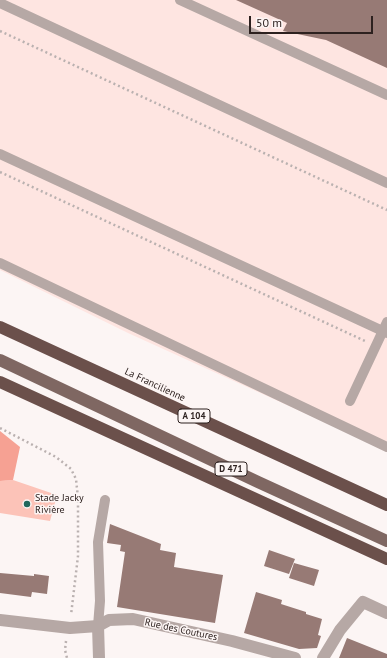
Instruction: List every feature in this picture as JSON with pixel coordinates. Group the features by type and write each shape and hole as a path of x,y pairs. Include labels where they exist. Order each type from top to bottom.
{"highway":[{"name":"La Francilienne","path":"0,327 387,505"},
{"path":"0,382 387,560"}],"main road":[{"name":"D 471","path":"0,360 258,482 387,541"}],"street":[{"path":"323,658 340,630 363,602 387,613"},
{"name":"Rue des Coutures","path":"0,620 70,628 98,626 110,620 132,619 232,641 295,658"},
{"path":"98,626 99,658"}],"lane":[{"path":"180,0 387,95"},
{"path":"0,3 387,183"},
{"path":"0,154 386,328 350,401"},
{"path":"0,263 387,447"},
{"path":"98,626 100,601 98,542 105,500"}],"path":[{"path":"0,31 387,210"},
{"path":"0,172 376,346"},
{"path":"0,428 56,457 71,468 76,479 78,498 78,556 70,628"}],"shaded area":[{"path":"0,0 387,0 387,452 128,333 0,270"},
{"path":"0,431 20,447 13,480 0,481"},
{"name":"Stade Jacky Rivière","path":"13,480 57,495 50,521 0,513 0,481"}],"building":[{"path":"236,0 387,0 387,68 326,40 283,31 287,23"},
{"path":"110,524 161,544 160,550 176,553 174,567 223,575 215,623 117,607 125,552 120,551 121,545 107,543"},
{"path":"269,550 295,559 289,574 264,566"},
{"path":"294,563 319,570 314,586 289,578"},
{"path":"0,573 49,576 47,594 32,592 31,597 0,593"},
{"path":"256,592 282,600 281,604 322,619 318,635 321,636 317,648 299,649 244,633"},
{"path":"347,638 387,654 387,658 339,658"}],"place":[{"name":"Stade Jacky Rivière","path":"27,504"}]}
